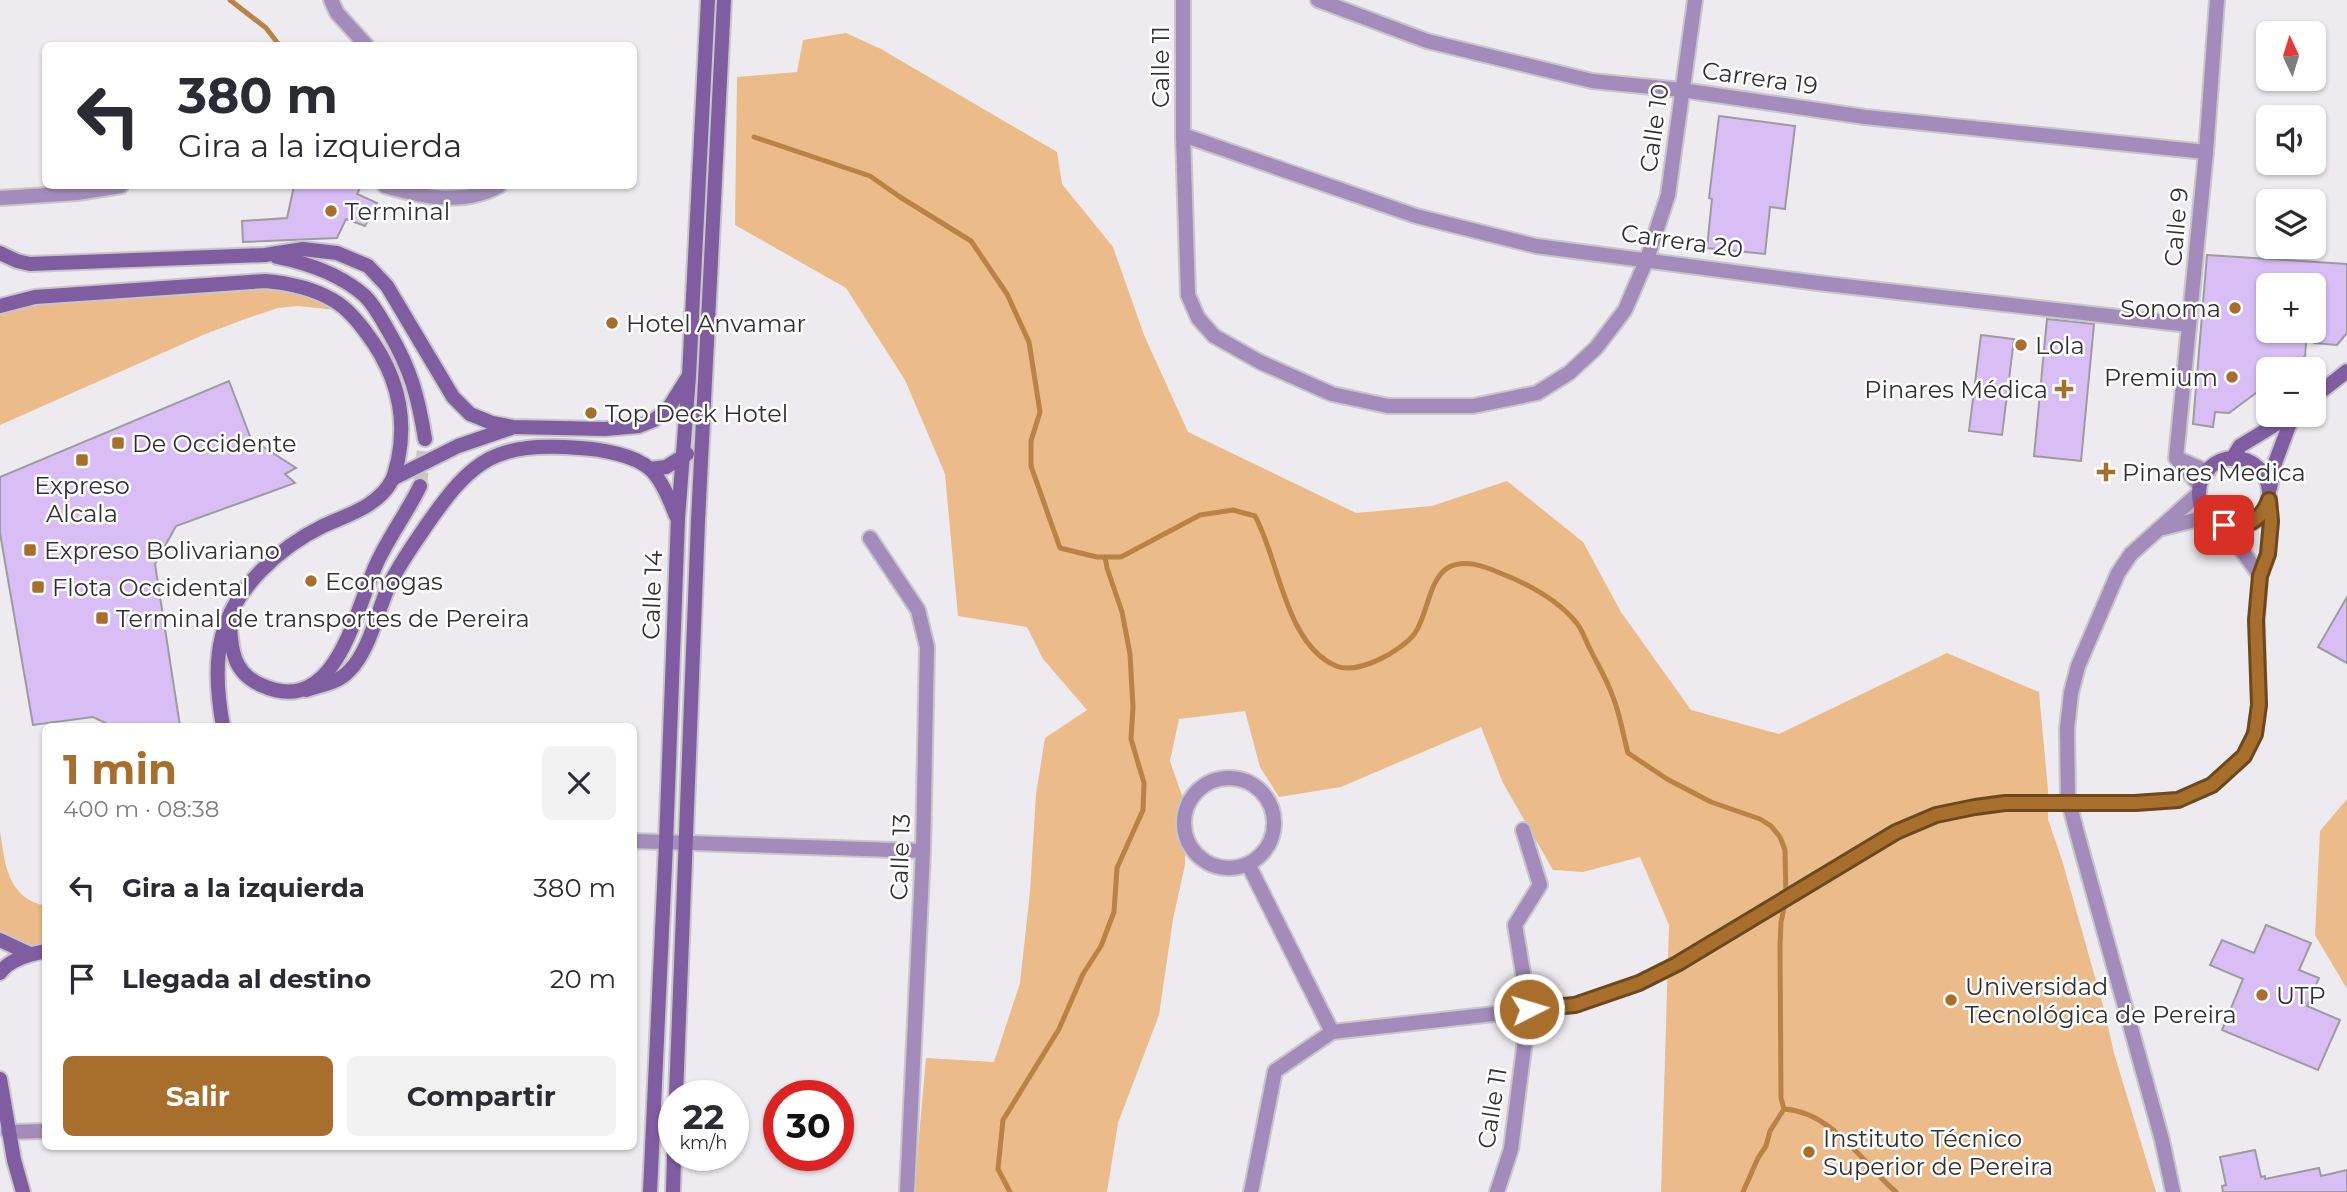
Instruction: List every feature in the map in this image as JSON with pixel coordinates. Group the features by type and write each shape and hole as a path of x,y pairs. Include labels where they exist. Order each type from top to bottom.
{"main road":[{"name":"Calle 14","path":"650,1192 678,519 689,376 708,0"},
{"name":"Calle 14","path":"678,1080 702,441 724,0"},
{"path":"0,253 30,264 265,255 303,249 337,253 368,266 393,296 453,397 470,414 513,428 605,429 639,426 654,420 668,409 689,376"},
{"path":"265,255 303,262 345,282 365,296 379,314 407,363 419,399 425,439"},
{"path":"0,306 36,297 265,281 285,282 332,299 352,316 377,346 389,367 397,387 402,441 394,478 386,490 369,504 291,544 239,599 222,635 219,652 223,723"},
{"path":"2326,387 2347,370"},
{"path":"2232,459 2240,446 2272,427"},
{"path":"2269,494 2267,478 2255,465 2240,459 2232,459 2215,466 2208,472 2199,489 2200,504 2205,514 2219,523 2232,527 2248,524 2262,515 2269,494 2275,463 2288,427"},
{"path":"394,478 458,446 513,428"},
{"path":"229,619 233,658 246,676 278,691 306,690 335,681 349,672 360,658 388,588 402,562 463,477 486,460 506,452 555,446 600,449 624,456 650,469 666,467 683,458 702,441"},
{"path":"650,469 678,519"},
{"path":"306,690 318,683 331,669 378,561 420,486"},
{"path":"0,940 30,954"},
{"path":"0,973 4,967 30,954 42,952"},
{"path":"0,1079 8,1132 23,1192"},
{"path":"673,1192 674,1171"}],"street":[{"path":"331,0 337,13 363,42"},
{"name":"Calle 11","path":"1183,0 1183,135 1188,295 1198,318 1214,336 1260,362 1332,394 1388,406 1473,406 1537,393 1569,373 1596,348 1625,310 1647,260"},
{"name":"Carrera 19","path":"1318,0 1427,41 1592,81 1682,90 1865,117 2206,152"},
{"name":"Calle 10","path":"1647,260 1668,195 1695,0"},
{"name":"Calle 9","path":"2176,458 2206,152 2217,0"},
{"name":"Carrera 20","path":"1183,135 1416,216 1536,246 1818,283 2189,325"},
{"path":"0,198 102,189"},
{"path":"401,189 453,199 493,189"},
{"path":"2176,458 2208,472"},
{"path":"2174,1192 2068,799 2067,729 2071,693 2078,666 2118,573 2131,554 2162,529 2199,489 2176,458"},
{"path":"1251,1192 1275,1071 1332,1032 1575,1005 1639,983 1677,964 1896,832 1936,815 2005,803 2135,803 2178,800 2212,785 2244,756 2255,734 2259,705 2256,620 2260,576 2268,554 2271,521 2269,494"},
{"path":"2162,529 2195,520 2219,523 2260,576"},
{"name":"Calle 13","path":"870,538 918,610 927,647 923,851 907,1192"},
{"path":"1214,780 1244,780 1258,788 1268,799 1274,813 1275,828 1270,843 1261,856 1248,864 1227,868 1206,862 1195,853 1187,840 1184,819 1191,798 1201,787 1214,780"},
{"name":"Calle 11","path":"1497,1192 1511,1149 1529,1009 1515,925 1540,885 1523,830"},
{"path":"637,841 923,851"},
{"path":"1248,864 1332,1032"},
{"path":"8,1132 42,1131"}],"shaded area":[{"path":"846,33 881,49 1057,152 1062,184 1113,247 1144,335 1188,432 1356,513 1432,506 1507,481 1583,542 1621,612 1691,710 1779,734 1947,653 2039,692 2048,819 2156,1192 1661,1192 1669,925 1640,857 1583,872 1553,870 1503,783 1481,727 1341,787 1279,797 1260,767 1245,711 1179,719 1170,761 1186,807 1185,865 1173,919 1159,1015 1118,1123 1107,1192 914,1192 926,1058 994,1062 1020,983 1030,892 1036,794 1045,738 1087,710 1043,659 1027,627 958,616 945,474 905,380 846,288 735,225 737,77 797,72 803,40"},
{"path":"304,287 336,310 298,306 278,308 245,319 0,425 0,306 95,292"},
{"path":"2347,799 2347,989 2315,935 2320,831"},
{"path":"0,831 6,867 15,887 32,902 42,905 42,950 0,940"}],"building":[{"path":"1719,116 1795,126 1785,209 1770,207 1765,254 1707,248 1712,199 1709,198"},
{"name":"Terminal","path":"293,189 360,189 357,194 377,203 365,226 346,219 337,238 243,242 242,221 287,218"},
{"path":"2207,255 2347,264 2347,333 2337,345 2314,343 2326,343 2326,273 2256,273 2256,343 2306,343 2305,356 2256,357 2256,393 2229,413 2215,412 2213,427 2193,424"},
{"name":"Pinares Médica","path":"2047,319 2094,324 2081,461 2034,456"},
{"path":"1981,335 2014,339 2002,435 1969,431"},
{"path":"229,381 251,439 296,468 285,474 295,483 176,526 155,564 180,723 106,723 93,717 33,725 0,533 0,477"},
{"path":"2347,597 2347,663 2318,647"},
{"name":"UTP","path":"2266,925 2311,943 2299,970 2319,978 2307,1006 2340,1020 2318,1070 2222,1030 2243,979 2210,965 2222,940 2254,953"},
{"path":"2255,1150 2261,1177 2265,1176 2265,1179 2319,1168 2321,1176 2347,1170 2347,1192 2223,1192 2222,1186 2226,1185 2220,1157"}],"waterway":[{"path":"230,0 266,28 277,42"},
{"path":"754,137 870,176 971,241 1007,294 1029,342 1040,412 1031,441 1031,466 1060,548 1097,557 1121,557 1200,515 1233,510 1255,516 1285,599 1305,639 1319,655 1336,666 1345,668 1379,660 1409,640 1419,625 1432,588 1449,567 1468,564 1494,570 1540,593 1559,606 1577,624 1611,691 1628,753 1667,779 1711,802 1760,819 1771,826 1780,837 1785,850 1786,899 1780,946 1781,1098 1784,1109 1770,1131 1766,1146 1743,1192"},
{"path":"1010,1192 998,1169 1003,1120 1059,1029 1083,974 1101,946 1114,912 1117,868 1143,810 1144,783 1131,739 1133,707 1130,654 1122,612 1105,557"},
{"path":"1784,1109 1801,1112 1832,1129 1896,1192"}],"tunnel":[{"path":"420,486 425,439"}],"place":[{"name":"Terminal","path":"331,211"},
{"name":"Sonoma","path":"2235,308"},
{"name":"Hotel Anvamar","path":"612,323"},
{"name":"Lola","path":"2021,345"},
{"name":"Premium","path":"2232,377"},
{"name":"Pinares Médica","path":"2064,389"},
{"name":"Top Deck Hotel","path":"591,413"},
{"name":"De Occidente","path":"118,443"},
{"name":"Expreso Alcala","path":"82,460"},
{"name":"Pinares Medica","path":"2106,472"},
{"name":"Expreso Bolivariano","path":"30,550"},
{"name":"Econogas","path":"311,581"},
{"name":"Flota Occidental","path":"38,587"},
{"name":"Terminal de transportes de Pereira","path":"102,618"},
{"name":"UTP","path":"2262,995"},
{"name":"Universidad Tecnológica de Pereira","path":"1951,1000"},
{"name":"Instituto Técnico Superior de Pereira","path":"1809,1152"}],"route":[{"path":"1529,1009 1575,1005 1639,983 1677,964 1896,832 1936,815 2005,803 2135,803 2178,800 2212,785 2244,756 2255,734 2259,705 2256,620 2260,576 2268,554 2271,521 2269,500 2262,515 2248,524 2232,527 2224,525"}]}
